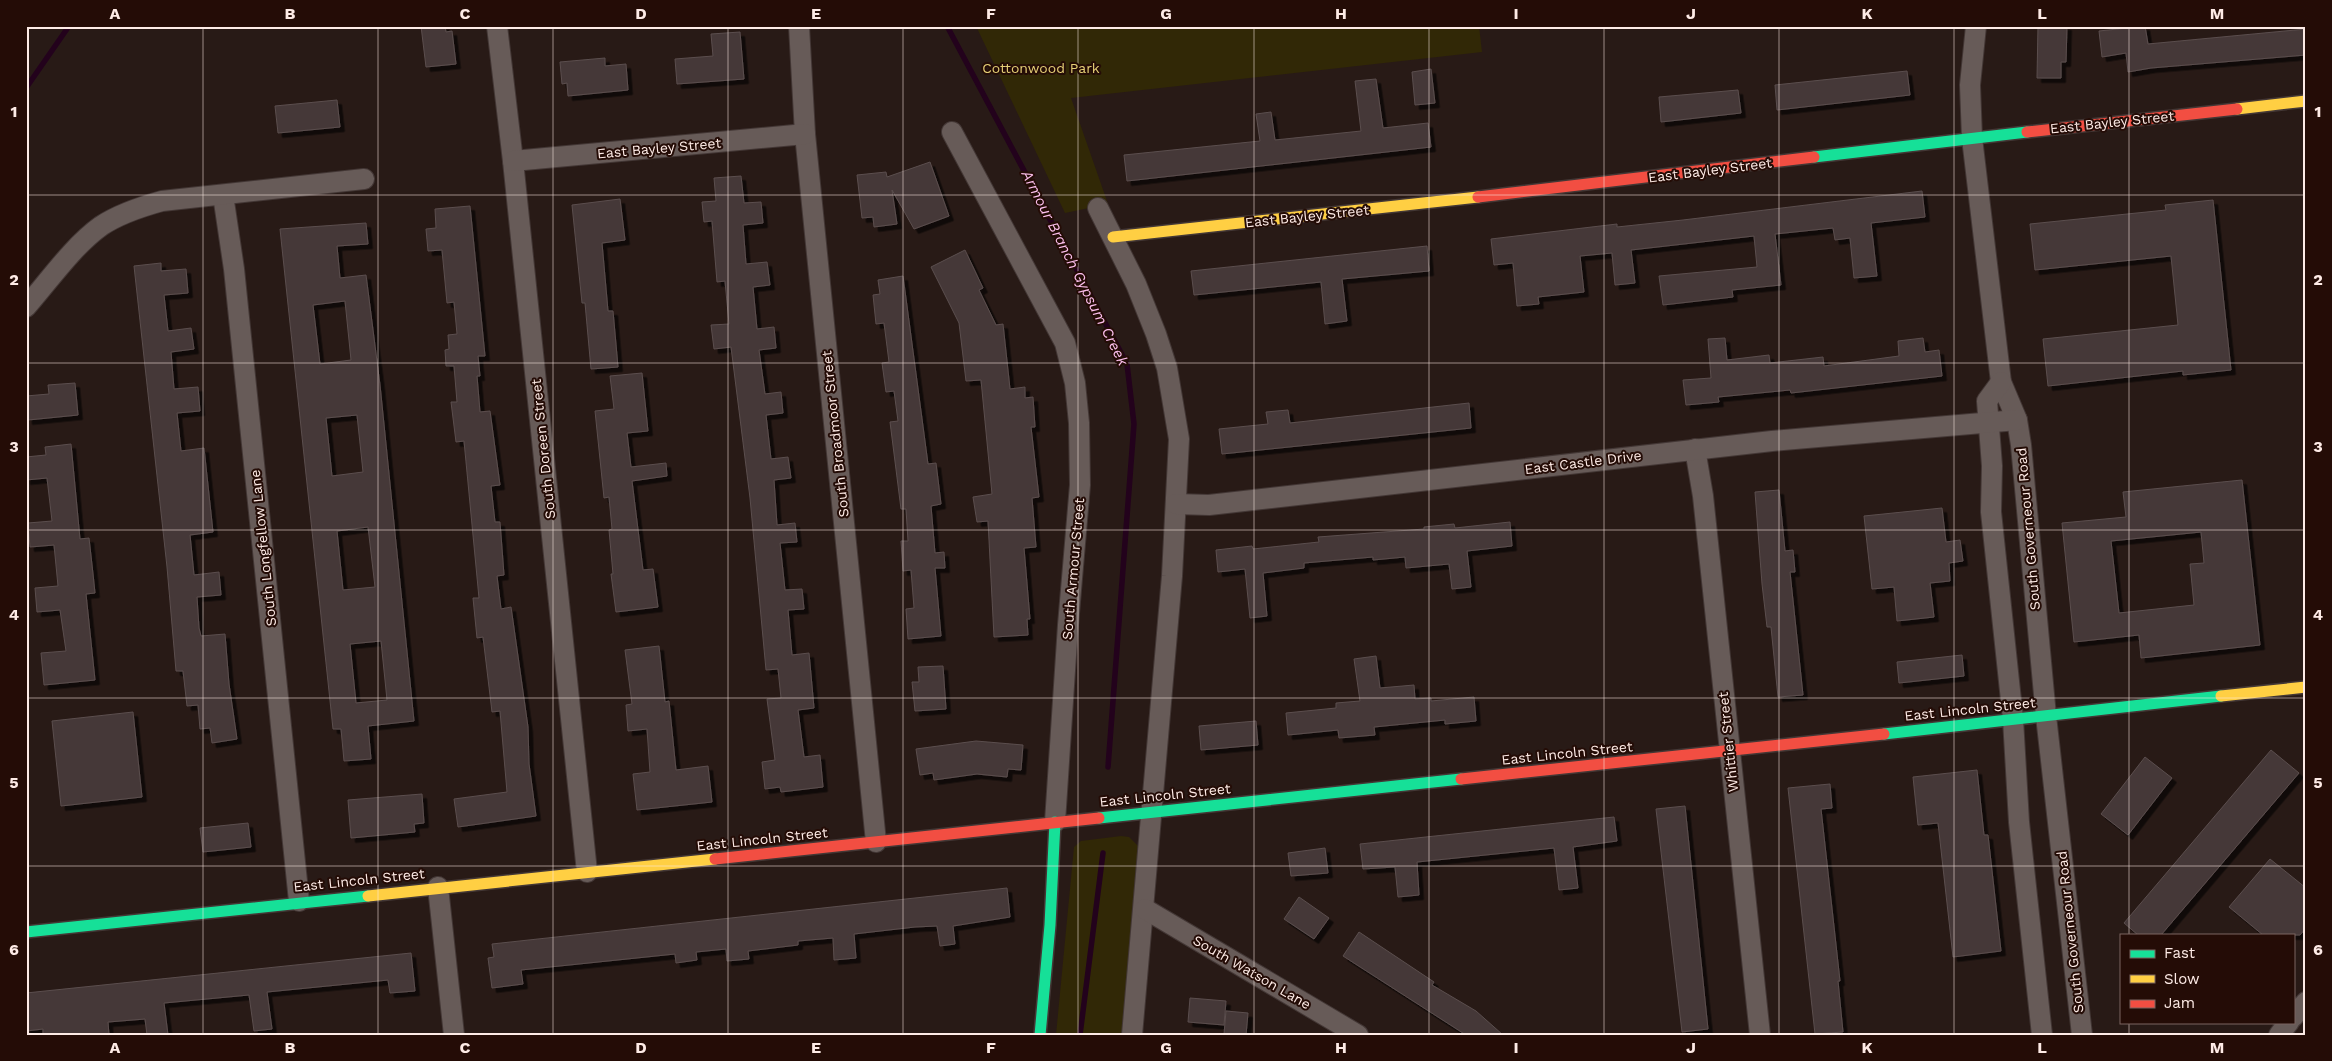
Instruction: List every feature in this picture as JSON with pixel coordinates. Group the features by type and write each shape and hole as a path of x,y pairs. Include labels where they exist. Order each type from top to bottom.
{"street":[{"name":"South Doreen Street","path":"496,26 514,161 587,872"},
{"name":"South Broadmoor Street","path":"799,26 805,134 876,842"},
{"name":"South Governeour Road","path":"1976,26 1970,85 1972,138 2001,382 2017,420 2046,716 2082,1035"},
{"name":"East Bayley Street","path":"1113,237 1604,183 1972,138 2306,101"},
{"name":"South Armour Street","path":"952,132 1066,343 1075,383 1079,424 1080,485 1054,822 1050,925 1040,1035"},
{"name":"East Bayley Street","path":"514,161 805,134"},
{"path":"26,307 87,238 114,219 141,207 162,201 364,179"},
{"name":"South Longfellow Lane","path":"223,195 234,269 299,901"},
{"path":"1098,208 1156,334 1166,368 1178,439 1176,504 1145,909 1132,1035"},
{"path":"2001,382 1987,401 1992,466 1991,512 2013,719 2019,822 2042,1035"},
{"name":"East Castle Drive","path":"1176,504 1209,505 1695,449 2017,420"},
{"name":"Whittier Street","path":"1695,449 1703,496 1728,751 1760,1035"},
{"name":"East Lincoln Street","path":"26,932 299,901 876,842 1728,751 2306,687"},
{"path":"438,887 454,1035"},
{"name":"South Watson Lane","path":"1145,909 1358,1035"},
{"path":"2294,1016 2306,1002"},
{"path":"2279,1035 2287,1024"}],"green space":[{"name":"Cottonwood Park","path":"976,26 1479,26 1482,52 1071,98 1108,204 1065,213"},
{"path":"1121,836 1129,837 1138,846 1139,859 1123,1035 1056,1035 1074,847 1081,841"}],"building":[{"path":"421,26 445,26 446,32 452,31 456,64 426,67"},
{"path":"2038,26 2067,26 2066,62 2061,62 2061,78 2037,78"},
{"path":"2145,26 2148,44 2306,29 2306,55 2151,68 2128,72 2126,53 2102,57 2099,31"},
{"path":"740,32 744,79 677,84 675,59 713,56 711,34"},
{"path":"605,58 605,66 626,64 628,90 568,96 567,83 562,84 560,62"},
{"path":"1431,69 1435,103 1415,105 1412,72"},
{"path":"1907,71 1910,95 1777,110 1775,85"},
{"path":"1376,79 1383,128 1428,123 1431,147 1127,181 1124,155 1260,141 1256,114 1271,112 1275,140 1361,131 1355,81"},
{"path":"1738,90 1741,113 1661,122 1659,97"},
{"path":"337,100 340,127 278,133 275,106"},
{"path":"930,162 949,216 914,229 892,190 897,224 874,227 873,217 862,218 857,175 886,172 887,177"},
{"path":"741,176 744,203 761,202 763,223 743,225 746,264 767,262 770,285 753,287 757,329 774,327 776,348 759,350 765,394 781,392 783,413 766,415 771,459 788,457 791,478 774,480 777,525 795,523 797,542 780,543 785,590 802,589 804,609 788,610 792,655 809,653 814,708 798,710 804,757 820,755 823,787 781,792 780,787 765,789 762,762 775,760 767,699 781,698 778,669 766,670 750,498 731,347 714,349 711,325 729,324 725,281 717,282 712,221 704,222 702,202 716,201 714,178"},
{"path":"1922,191 1925,217 1871,223 1877,276 1854,278 1850,238 1835,240 1833,228 1775,234 1781,285 1732,290 1733,297 1663,305 1659,276 1757,267 1754,236 1631,250 1635,283 1615,285 1612,253 1580,256 1584,292 1538,297 1539,304 1517,306 1513,263 1494,265 1491,239 1617,224 1617,227 1683,220"},
{"path":"620,199 625,240 602,243 608,311 613,311 618,367 591,369 585,303 582,303 572,205"},
{"path":"2213,200 2231,370 2183,375 2183,371 2048,386 2043,339 2178,325 2171,256 2035,270 2030,224 2166,210 2165,205"},
{"path":"470,206 485,356 478,356 480,376 477,376 480,412 490,411 500,485 491,486 495,522 500,522 504,575 497,576 501,609 511,607 528,727 529,764 536,816 458,827 454,799 507,792 500,711 492,712 483,637 477,638 473,598 479,598 464,441 456,442 451,402 457,402 454,366 446,366 445,350 449,349 448,335 457,334 454,302 447,303 442,250 428,251 426,229 436,228 435,209"},
{"path":"366,223 368,244 337,246 340,278 366,275 380,385 414,721 368,726 371,759 344,761 341,729 333,729 280,229","holes":["345,301 351,360 320,364 313,305","357,415 363,472 332,476 326,418","368,527 375,587 343,590 337,531","381,641 387,700 356,703 350,644"]},
{"path":"1427,246 1429,271 1342,279 1347,321 1325,324 1321,282 1194,295 1191,271"},
{"path":"965,250 983,288 979,290 996,325 1003,324 1010,389 1025,387 1025,398 1033,397 1035,427 1031,427 1039,497 1032,498 1036,547 1024,548 1030,619 1027,619 1028,635 994,637 988,521 977,522 973,497 992,494 981,380 966,381 959,323 931,267"},
{"path":"161,263 161,271 186,269 188,293 164,295 168,331 191,328 194,349 171,352 174,389 198,387 200,411 177,413 181,451 204,448 213,532 190,535 194,575 219,572 221,595 197,597 199,628 201,636 225,634 229,684 237,739 212,743 210,728 200,729 198,705 187,706 183,671 176,671 167,567 134,266"},
{"path":"903,276 928,464 936,463 941,504 931,506 935,553 944,552 945,568 935,568 941,636 908,639 906,609 914,608 911,570 903,571 901,541 908,541 906,509 901,509 890,422 898,421 894,391 886,392 882,363 889,362 884,323 876,324 873,295 880,294 878,280"},
{"path":"1725,338 1727,360 1769,355 1770,363 1823,357 1824,366 1899,356 1898,341 1923,338 1925,352 1939,350 1942,376 1791,393 1790,390 1718,397 1719,402 1686,405 1683,380 1711,378 1708,339"},
{"path":"642,373 648,431 627,433 631,467 666,463 667,476 632,481 643,570 653,569 658,607 616,612 611,574 613,574 609,530 612,529 609,497 604,498 595,411 614,409 610,376"},
{"path":"75,383 78,415 28,420 26,396 49,394 48,385"},
{"path":"1469,403 1471,428 1222,454 1219,429 1268,424 1266,412 1288,410 1290,423"},
{"path":"71,444 80,539 89,538 95,593 86,594 95,680 44,685 41,653 66,651 60,610 37,612 35,588 58,586 54,545 30,547 28,523 52,521 47,478 26,480 26,457 46,455 45,447"},
{"path":"2242,480 2260,645 2141,658 2139,635 2074,642 2062,523 2126,517 2123,492","holes":["2201,532 2204,563 2190,564 2194,605 2119,613 2111,541"]},
{"path":"1779,490 1785,551 1793,550 1795,572 1790,572 1803,695 1778,697 1771,627 1767,627 1762,584 1755,492"},
{"path":"1942,508 1946,542 1960,540 1963,561 1949,563 1950,581 1930,583 1934,617 1897,621 1894,587 1872,589 1864,516"},
{"path":"1510,522 1512,546 1467,551 1471,587 1452,589 1449,564 1406,568 1405,557 1373,560 1373,557 1304,563 1304,568 1263,573 1267,616 1250,618 1245,569 1218,572 1216,550 1252,546 1253,549 1319,542 1318,537 1424,529 1424,527 1454,524 1455,528"},
{"path":"659,646 665,702 669,701 676,770 708,766 712,802 637,810 633,774 650,772 647,729 628,731 626,705 632,704 625,650"},
{"path":"1962,655 1964,676 1899,683 1897,662"},
{"path":"1376,656 1380,688 1414,685 1415,699 1431,698 1431,701 1474,697 1476,721 1445,724 1445,720 1374,727 1375,735 1339,738 1338,730 1288,735 1286,713 1336,708 1336,703 1360,701 1354,659"},
{"path":"943,666 946,709 915,711 912,682 919,682 918,667"},
{"path":"133,712 142,797 61,806 52,721"},
{"path":"1256,721 1258,745 1201,750 1199,726"},
{"path":"976,741 1023,745 1021,770 1008,769 1007,777 977,774 934,780 933,773 920,775 916,749"},
{"path":"2271,750 2299,773 2162,934 2137,934 2124,923"},
{"path":"2145,757 2172,778 2128,835 2101,814"},
{"path":"1977,770 1984,835 1988,835 2001,951 1953,957 1938,823 1918,825 1913,777"},
{"path":"1830,784 1832,808 1821,809 1840,981 1838,981 1843,1032 1815,1034 1788,788"},
{"path":"422,794 424,823 414,824 415,832 351,838 348,800"},
{"path":"1685,806 1708,1029 1682,1032 1656,809"},
{"path":"1614,817 1617,841 1573,847 1578,888 1559,890 1554,848 1417,862 1419,895 1398,897 1395,867 1363,869 1360,844"},
{"path":"248,823 251,847 203,852 200,828"},
{"path":"1325,848 1328,873 1291,876 1288,853"},
{"path":"2270,859 2306,888 2306,928 2300,935 2262,934 2229,907"},
{"path":"1007,888 1010,917 953,926 955,944 940,946 937,926 915,927 854,934 856,958 834,960 833,938 798,941 798,945 748,951 749,959 727,961 726,949 696,952 697,960 676,963 675,954 521,970 523,984 492,988 488,958 494,957 492,944"},
{"path":"1299,897 1329,918 1314,939 1284,919"},
{"path":"1359,932 1434,982 1432,985 1476,1011 1503,1035 1466,1035 1343,956"},
{"path":"411,953 415,991 390,993 388,980 267,992 272,1029 254,1031 249,995 164,1003 168,1035 147,1035 145,1019 108,1022 109,1035 43,1035 43,1029 26,1031 26,993"},
{"path":"1190,998 1226,1001 1224,1025 1188,1022"},
{"path":"1226,1011 1248,1013 1246,1035 1224,1034"}],"waterway":[{"path":"26,88 69,26"},
{"name":"Armour Branch Gypsum Creek","path":"947,26 1127,364 1134,424 1108,767"},
{"name":"Armour Branch Gypsum Creek","path":"1080,1035 1103,853"}],"traffic: fast":[{"path":"1814,157 2027,132"},
{"path":"1884,734 2221,696"},
{"path":"1099,818 1461,779"},
{"path":"1040,1035 1050,925 1055,822"},
{"path":"26,932 368,896"}],"traffic: slow":[{"path":"2237,109 2306,101"},
{"path":"1113,237 1478,197"},
{"path":"2221,696 2306,687"},
{"path":"368,896 715,859"}],"traffic: jam":[{"path":"2027,132 2237,109"},
{"path":"1478,197 1814,157"},
{"path":"1461,779 1884,734"},
{"path":"715,859 1099,818"}]}
